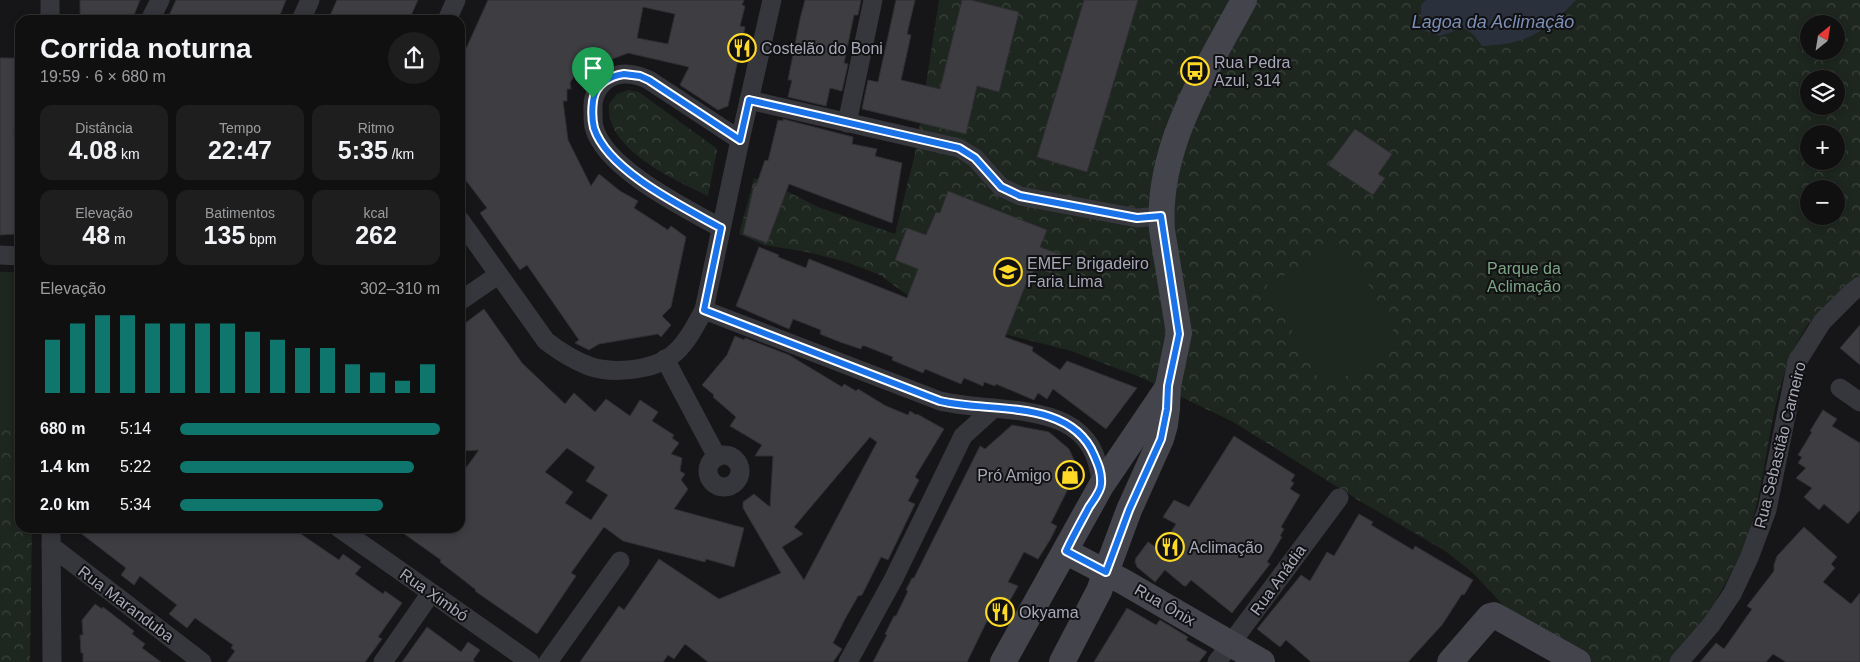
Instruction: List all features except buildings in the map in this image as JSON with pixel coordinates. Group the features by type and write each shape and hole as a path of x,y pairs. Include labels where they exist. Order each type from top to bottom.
{"street":[{"path":"50,0 50,15"},
{"path":"152,15 160,0"},
{"path":"303,15 310,0"},
{"path":"449,15 456,0"},
{"path":"465,227 546,341 565,355 590,367 618,370 647,368 665,359 683,344 693,331 704,310 772,0"},
{"path":"847,123 873,0"},
{"path":"1062,662 1098,591 1129,510 1161,439 1167,409 1168,386 1179,334 1161,216 1164,179 1170,154 1201,80 1244,0"},
{"path":"721,228 641,180 612,156 601,142 594,127 593,98 599,86 611,76 624,74 640,76 740,140"},
{"path":"749,100 963,150 975,158 1001,187 1020,196 1137,218 1161,216"},
{"path":"0,256 15,256"},
{"path":"465,298 498,275"},
{"name":"Rua Sebastião Carneiro","path":"1679,662 1711,624 1732,594 1749,558 1767,510 1797,362 1822,322 1850,293 1860,286"},
{"path":"704,310 940,401 1040,414 1059,419 1074,428 1092,449 1100,470 1101,486"},
{"path":"665,359 717,457"},
{"path":"1003,662 1101,486 1168,386"},
{"path":"1840,388 1860,402"},
{"path":"848,662 893,580 963,436 994,408"},
{"name":"Rua Anádia","path":"1224,653 1339,498"},
{"path":"51,533 52,662"},
{"name":"Rua Ximbó","path":"346,533 530,662"},
{"name":"Rua Maranduba","path":"51,546 202,662"},
{"name":"Rua Ônix","path":"1066,551 1106,572 1224,653 1262,662"},
{"path":"548,662 620,561"},
{"path":"383,662 431,593"},
{"path":"1450,662 1492,615 1496,615 1578,662"}],"green space":[{"name":"Parque da Aclimação","path":"939,0 1860,0 1860,277 1815,317 1798,341 1779,393 1759,495 1748,535 1721,592 1675,662 1593,662 1569,651 1513,616 1473,573 1445,551 1358,500 1233,422 1142,378 1071,351 1004,334 911,298 880,275 846,262 807,252 764,245 739,234 754,178 769,182 818,207 895,234 916,149"},
{"path":"628,90 639,92 716,148 708,196 644,161 629,149 618,135 610,120 609,104 617,94"},
{"path":"1345,242 1401,345 1324,388 1267,285"},
{"path":"0,272 15,272 15,425 0,425"},
{"path":"0,425 15,425 15,533 32,533 30,662 0,662"}],"water":[{"name":"Lagoa da Aclimação","path":"1426,0 1576,0 1555,20 1531,36 1510,43 1482,46 1473,34 1463,28 1440,36 1422,30 1421,5"}],"place":[{"name":"Costelão do Boni","path":"742,48"},
{"name":"Rua Pedra Azul, 314","path":"1195,71"},
{"name":"EMEF Brigadeiro Faria Lima","path":"1008,272"},
{"name":"Pró Amigo","path":"1070,475"},
{"name":"Aclimação","path":"1170,547"},
{"name":"Okyama","path":"1000,612"}],"route":[{"path":"624,74 640,76 740,140 749,100 959,148 975,158 1001,187 1020,196 1137,218 1161,216 1179,334 1168,386 1165,425 1161,439 1129,510 1106,572 1066,551 1101,486 1100,470 1092,449 1074,428 1059,419 1040,414 940,401 704,310 721,228 641,180 612,156 601,142 594,127 593,98 599,86 611,76 624,74"}]}
